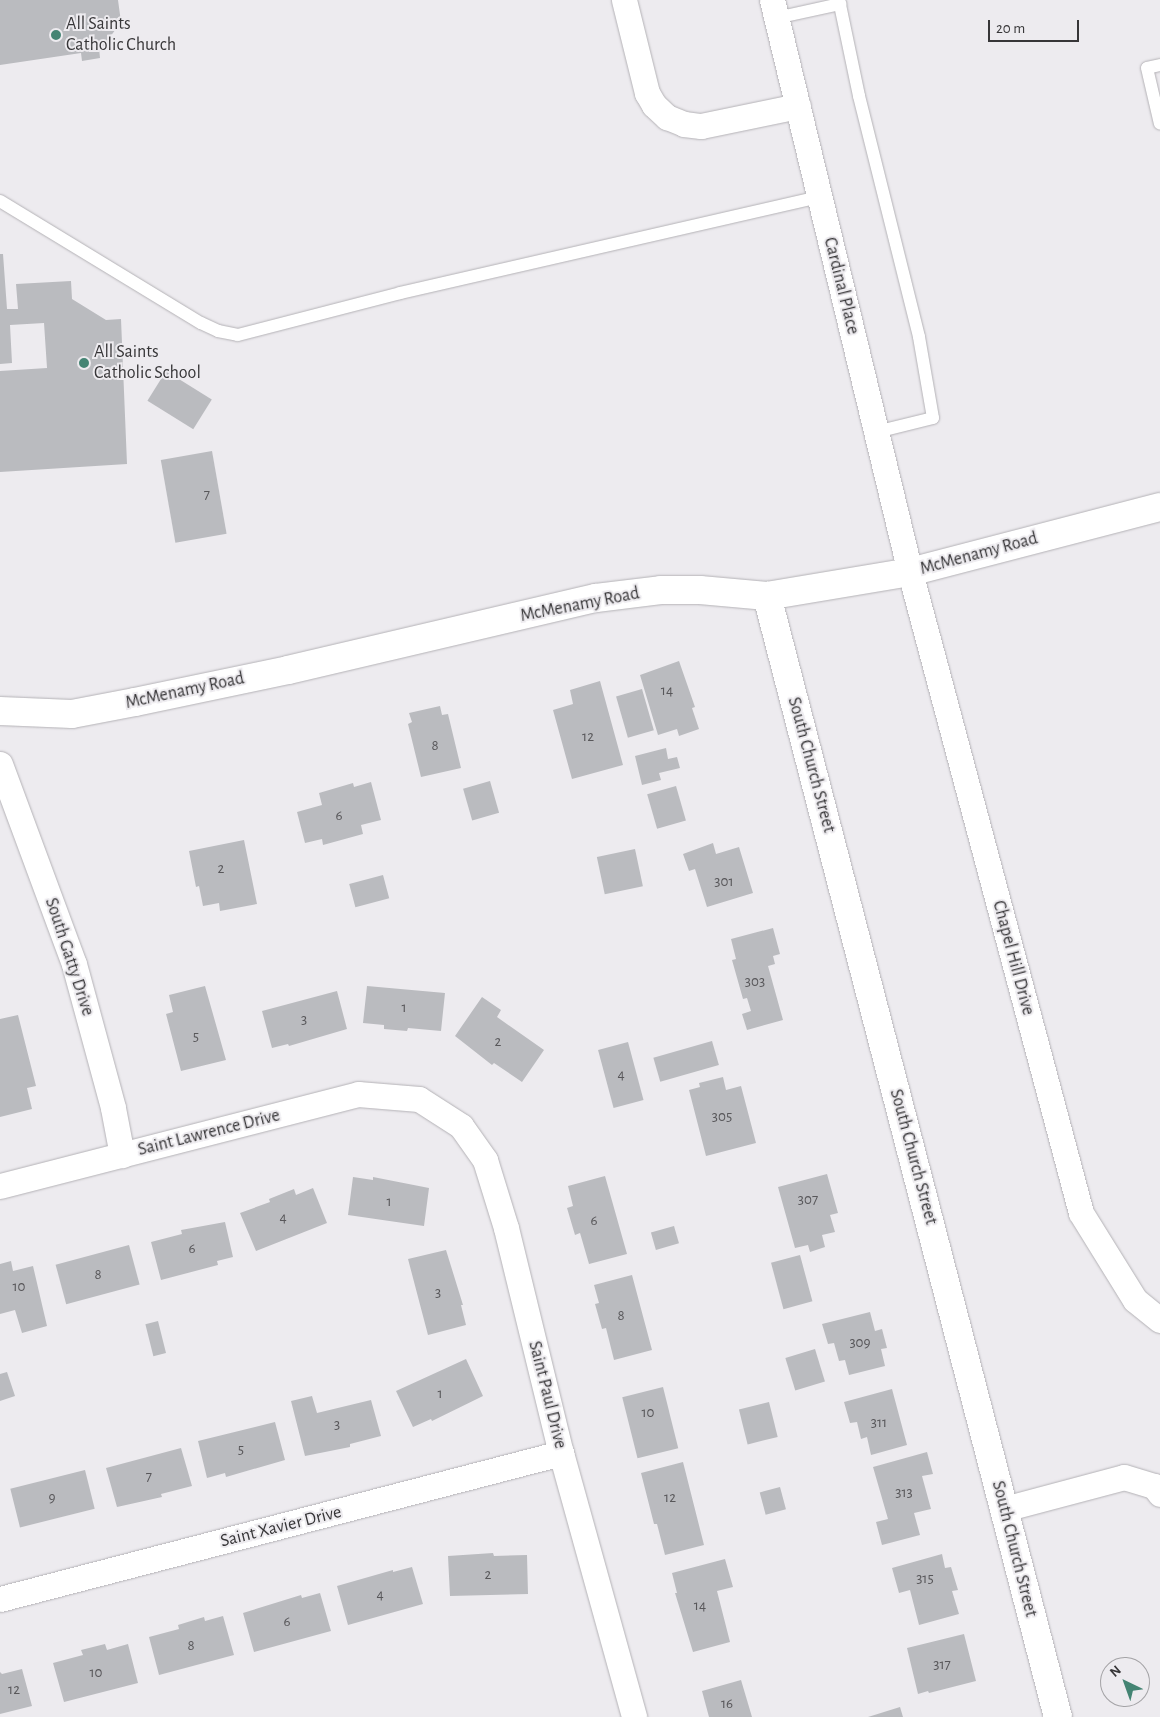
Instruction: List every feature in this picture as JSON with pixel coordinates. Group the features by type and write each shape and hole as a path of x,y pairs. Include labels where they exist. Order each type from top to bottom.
{"street":[{"path":"624,0 647,93 654,106 667,117 684,124 701,126 798,106"},
{"name":"Cardinal Place","path":"774,9 910,572"},
{"name":"McMenamy Road","path":"0,711 72,714 135,702 596,598 661,590 700,590 767,596 910,572 1160,507"},
{"name":"Chapel Hill Drive","path":"910,572 1081,1213 1135,1300 1160,1320"},
{"name":"South Church Street","path":"767,596 1058,1717"},
{"name":"South Gatty Drive","path":"0,764 74,964 113,1108 122,1155"},
{"name":"Saint Lawrence Drive","path":"0,1186 358,1094 419,1099"},
{"name":"Saint Paul Drive","path":"419,1099 461,1126 485,1160 506,1228 561,1454 634,1717"},
{"name":"Saint Xavier Drive","path":"0,1599 561,1454"},
{"path":"1004,1509 1124,1477 1154,1486 1160,1494"}],"lane":[{"path":"774,9 840,2 859,96 919,336 932,418 876,432"},
{"path":"1160,65 1148,68 1160,124"},
{"path":"0,201 201,323 218,331 238,335 400,293 819,197"}],"building":[{"name":"All Saints Catholic Church","path":"0,0 118,0 121,22 102,48 99,48 100,58 82,61 81,53 0,65"},
{"name":"All Saints Catholic School","path":"0,254 3,254 7,309 18,309 16,284 71,281 72,299 106,320 121,319 127,464 0,472 0,371 47,368 44,323 10,325 12,363 0,364"},
{"path":"166,371 212,400 193,429 147,401"},
{"path":"212,451 227,534 175,543 161,460"},
{"path":"679,661 695,707 692,708 699,729 679,736 677,729 658,735 640,675"},
{"path":"600,681 623,765 572,779 553,710 573,704 570,690"},
{"path":"642,689 654,730 628,738 616,696"},
{"path":"440,706 442,715 448,714 461,768 421,777 408,724 412,722 409,713"},
{"path":"666,748 668,759 677,757 680,768 659,773 661,780 642,785 635,756"},
{"path":"490,781 499,813 472,820 463,789"},
{"path":"371,782 381,820 361,825 363,834 323,845 322,839 305,843 297,812 322,805 319,793 353,783 354,787"},
{"path":"676,786 686,821 657,829 647,794"},
{"path":"244,840 257,904 220,911 219,903 203,906 199,886 196,887 189,851"},
{"path":"713,843 716,854 739,847 753,893 707,907 695,869 689,871 683,854"},
{"path":"635,849 643,886 605,894 597,857"},
{"path":"383,875 389,898 355,907 349,884"},
{"path":"773,928 780,954 773,956 775,964 768,966 783,1020 747,1030 742,1014 751,1011 747,998 743,999 732,960 736,959 731,939"},
{"path":"205,986 226,1060 181,1071 166,1014 173,1012 169,995"},
{"path":"367,986 445,993 441,1031 408,1028 407,1031 384,1029 384,1025 363,1023"},
{"path":"337,991 347,1029 289,1046 288,1044 272,1048 262,1011"},
{"path":"482,997 501,1010 497,1017 544,1050 522,1082 494,1063 492,1065 455,1036"},
{"path":"18,1015 36,1086 27,1088 32,1109 0,1117 0,1019"},
{"path":"712,1041 719,1065 660,1082 653,1058"},
{"path":"628,1042 644,1100 614,1108 598,1050"},
{"path":"723,1077 726,1090 741,1086 756,1143 706,1156 689,1090 700,1087 699,1083"},
{"path":"827,1174 838,1213 830,1215 835,1232 822,1235 825,1247 810,1252 808,1245 795,1248 778,1187"},
{"path":"605,1176 627,1254 589,1264 580,1233 575,1235 567,1208 573,1206 568,1186"},
{"path":"353,1177 373,1180 373,1177 429,1188 424,1226 348,1215"},
{"path":"313,1188 327,1223 256,1251 240,1213 270,1202 269,1199 294,1189 296,1195"},
{"path":"225,1222 233,1257 217,1261 218,1265 161,1280 151,1242 182,1234 181,1230"},
{"path":"674,1226 679,1243 656,1250 651,1233"},
{"path":"129,1245 140,1285 66,1304 56,1265"},
{"path":"446,1250 463,1305 461,1305 466,1325 428,1335 408,1259"},
{"path":"800,1255 812,1301 783,1309 771,1263"},
{"path":"11,1261 13,1271 33,1266 47,1326 22,1333 15,1310 0,1314 0,1264"},
{"path":"632,1275 652,1350 614,1360 606,1328 602,1329 595,1304 599,1303 594,1285"},
{"path":"870,1312 875,1331 882,1329 887,1348 881,1349 885,1366 849,1375 845,1360 839,1361 834,1343 828,1344 822,1324"},
{"path":"158,1321 166,1353 153,1356 145,1324"},
{"path":"815,1349 825,1382 795,1391 785,1358"},
{"path":"466,1359 483,1396 432,1421 431,1419 413,1427 396,1391"},
{"path":"7,1372 15,1396 0,1401 0,1374"},
{"path":"663,1387 678,1448 637,1458 622,1397"},
{"path":"892,1389 907,1445 871,1455 867,1437 861,1439 857,1422 850,1423 844,1402"},
{"path":"312,1396 317,1413 371,1400 381,1436 350,1444 350,1447 305,1456 291,1401"},
{"path":"769,1402 778,1437 748,1444 739,1409"},
{"path":"275,1422 285,1460 226,1477 225,1473 207,1478 198,1441"},
{"path":"181,1448 192,1486 161,1494 162,1497 117,1507 106,1468"},
{"path":"927,1452 933,1474 922,1476 931,1509 914,1513 920,1535 882,1545 876,1522 888,1519 873,1467"},
{"path":"683,1462 704,1545 665,1555 657,1524 654,1524 641,1473"},
{"path":"85,1470 95,1509 20,1527 10,1489"},
{"path":"780,1487 786,1509 766,1515 760,1492"},
{"path":"493,1553 494,1556 527,1555 528,1594 450,1596 448,1556"},
{"path":"942,1554 945,1568 951,1567 958,1590 952,1591 959,1614 919,1625 910,1590 899,1593 892,1568"},
{"path":"725,1559 733,1587 717,1591 730,1642 693,1652 675,1593 677,1593 672,1573"},
{"path":"412,1567 423,1604 348,1625 337,1586 393,1570 393,1572"},
{"path":"320,1593 331,1631 254,1652 243,1613 301,1595 302,1598"},
{"path":"223,1616 234,1655 159,1675 149,1637 179,1629 178,1625 204,1617 205,1621"},
{"path":"964,1634 976,1681 918,1694 907,1648"},
{"path":"105,1644 107,1650 128,1644 138,1683 64,1702 53,1663 83,1655 81,1650"},
{"path":"22,1669 32,1706 0,1714 0,1672 2,1674"},
{"path":"741,1680 752,1717 709,1717 702,1691"},
{"path":"900,1707 903,1717 868,1717"}],"place":[{"name":"All Saints Catholic Church","path":"56,35"},
{"name":"All Saints Catholic School","path":"84,363"}]}
